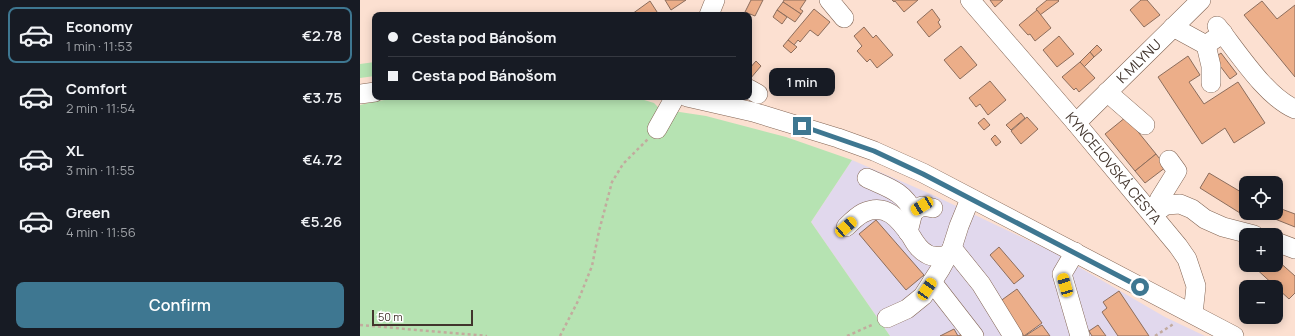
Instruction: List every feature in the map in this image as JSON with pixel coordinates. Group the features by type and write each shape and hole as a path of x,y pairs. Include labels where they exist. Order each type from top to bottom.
{"street":[{"path":"710,12 715,0"},
{"path":"829,0 844,18"},
{"name":"KYNCEĽOVSKÁ CESTA","path":"970,0 1076,123 1157,210 1187,259 1196,286 1193,314"},
{"name":"K MLYNU","path":"1076,123 1201,0"},
{"path":"1174,26 1206,45"},
{"path":"1206,45 1220,30 1275,97 1295,109"},
{"path":"1206,45 1211,66 1211,83"},
{"path":"360,94 372,92"},
{"path":"1107,92 1145,125"},
{"path":"657,129 673,100"},
{"path":"700,100 753,112 802,126 867,148 923,174 1234,336"},
{"path":"1157,210 1159,200 1177,171 1169,160"},
{"path":"867,178 898,193 908,202 913,212 908,232"},
{"path":"888,318 907,309 923,296 950,251 970,199"},
{"path":"1157,210 1166,204 1180,204 1192,209 1205,219 1223,227 1239,231"},
{"path":"913,212 922,206 934,208"},
{"path":"846,227 862,213 873,209 886,210 899,219 920,250 928,255 939,256 950,251"},
{"path":"1283,245 1295,249"},
{"path":"950,251 981,284 1013,336"},
{"path":"1074,252 1062,274 1080,336"},
{"path":"932,282 974,336"}],"path":[{"path":"560,336 578,301 592,266 599,231 612,182 623,164 657,129"},
{"path":"848,336 888,318"},
{"path":"360,325 487,336"},
{"path":"1155,336 1172,325"}],"shaded area":[{"path":"852,160 933,195 1053,252 1165,317 1205,336 890,336 811,222"}],"green space":[{"path":"372,62 372,76 360,78 360,64"},
{"path":"644,100 654,103 660,109 706,116 786,137 852,160 811,222 890,336 360,336 360,105 377,101"}],"building":[{"path":"665,0 686,0 671,10"},
{"path":"751,0 763,0 755,16 752,15 752,12 745,12"},
{"path":"784,0 806,0 800,9 803,11 801,14 783,2"},
{"path":"892,0 918,0 904,12 895,1 894,2"},
{"path":"990,0 1003,0 995,7"},
{"path":"1047,0 1059,1 1040,15 1036,9"},
{"path":"1141,0 1147,0 1160,15 1144,27 1130,10"},
{"path":"650,1 657,12 635,12"},
{"path":"1262,1 1277,19 1295,5 1295,77 1244,15"},
{"path":"783,2 801,14 795,22 777,10"},
{"path":"814,9 830,22 818,36 810,30 800,42 798,40 794,45 788,40"},
{"path":"932,9 940,20 938,22 941,27 929,37 917,22"},
{"path":"777,10 787,17 782,24 773,17"},
{"path":"1037,10 1051,28 1035,41 1030,34 1028,35 1019,25"},
{"path":"864,27 873,38 876,35 893,55 877,68 870,59 867,62 857,51 862,46 854,36"},
{"path":"1059,36 1074,54 1057,67 1043,50"},
{"path":"788,40 797,47 791,53 783,46"},
{"path":"1097,45 1102,50 1094,57 1090,52"},
{"path":"961,46 977,65 960,79 944,60"},
{"path":"1090,52 1094,57 1084,67 1080,62"},
{"path":"1221,53 1237,74 1230,79 1214,58"},
{"path":"1188,56 1200,75 1189,82 1204,104 1238,82 1265,123 1234,143 1225,128 1202,144 1158,77"},
{"path":"756,61 761,66 752,77 752,66"},
{"path":"1080,62 1095,78 1079,92 1076,88 1074,90 1062,77"},
{"path":"990,81 1006,100 988,115 980,104 976,107 969,98"},
{"path":"1021,113 1025,118 1011,130 1006,125"},
{"path":"1027,117 1038,129 1021,144 1011,131"},
{"path":"1126,117 1156,154 1135,171 1105,134"},
{"path":"984,118 990,125 984,130 978,123"},
{"path":"995,135 1001,142 996,146 991,139"},
{"path":"1156,154 1166,167 1145,183 1135,171"},
{"path":"1209,173 1239,191 1239,212 1200,188"},
{"path":"1283,210 1295,214 1295,227 1278,220 1283,220"},
{"path":"876,220 924,275 906,290 859,234"},
{"path":"999,247 1024,276 1014,284 990,255"},
{"path":"1283,265 1295,276 1295,293 1289,299 1283,293 1283,280 1268,280 1260,272 1283,272"},
{"path":"1017,289 1042,323 1024,336 999,302"},
{"path":"1119,291 1149,336 1118,336 1102,312 1107,308 1103,302"},
{"path":"1042,325 1050,336 1025,336"},
{"path":"1098,325 1106,336 1092,336 1089,331"},
{"path":"954,329 958,336 940,336"},
{"path":"964,333 965,336 958,336"}],"route":[{"path":"802,126 874,151 923,174 1140,287"}]}
